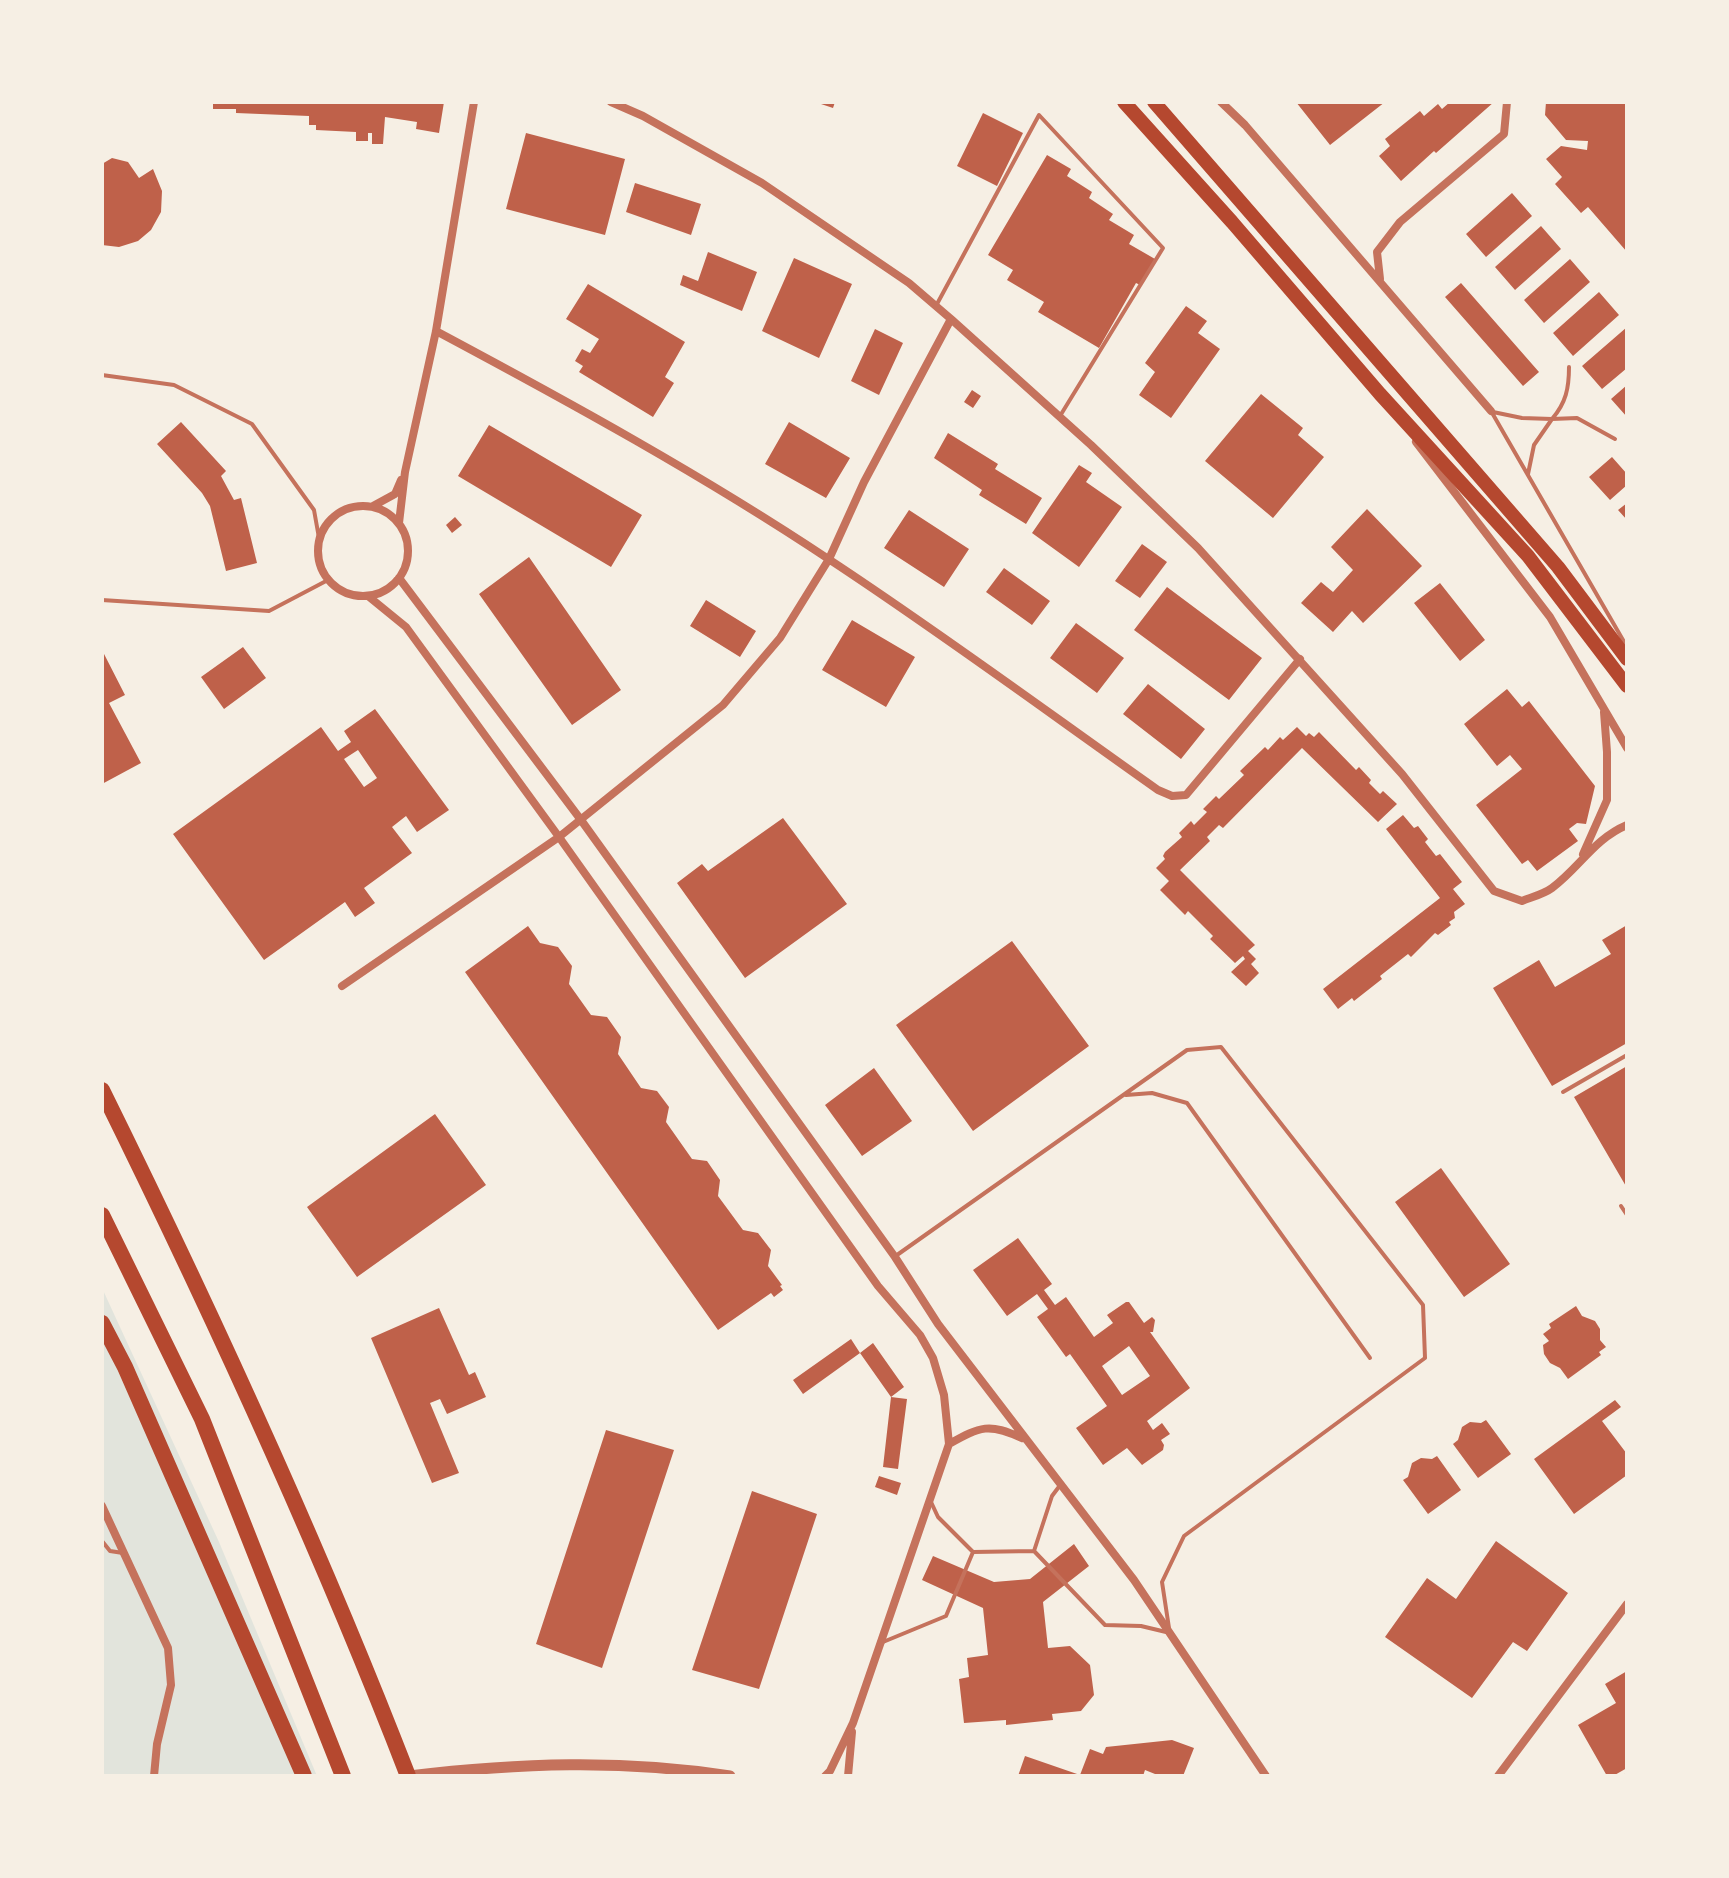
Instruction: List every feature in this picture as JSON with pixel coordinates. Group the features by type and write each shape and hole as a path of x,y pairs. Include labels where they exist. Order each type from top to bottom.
{"highway":[{"path":"102,1090 295,1502 409,1776"},
{"path":"102,1215 202,1419 343,1776"},
{"path":"102,1224 119,1250"},
{"path":"102,1323 125,1367 304,1776"}],"main road":[{"path":"1124,102 1380,394 1528,556 1627,686"},
{"path":"1154,102 1558,567 1627,659"}],"street":[{"path":"399,523 405,472 436,331 474,102"},
{"path":"611,102 643,116 762,183 909,283 1060,416 1198,548 1300,659 1402,774 1494,891 1522,901 1550,890 1599,841 1627,825"},
{"path":"1221,102 1245,125 1491,411"},
{"path":"1380,280 1377,252 1400,222 1504,134 1507,102"},
{"path":"342,986 559,837 723,705 780,638 829,559 864,482 951,319"},
{"path":"436,331 543,387 829,559 1158,790 1172,796 1186,795 1300,659"},
{"path":"1380,394 1550,617 1627,748"},
{"path":"373,506 395,494 405,472"},
{"path":"373,506 387,512 399,523 407,541 407,560 399,578 386,590 368,596 346,593 328,580 318,560 319,538 331,518 350,507 373,506"},
{"path":"399,578 581,820 895,1257 938,1324 1134,1580 1266,1776"},
{"path":"368,596 406,627 878,1286 920,1335 933,1358 944,1395 949,1444 853,1723 825,1776"},
{"path":"1577,865 1607,800 1604,709"},
{"path":"949,1444 973,1430 999,1427 1027,1440"},
{"path":"102,1506 168,1648 171,1685 157,1744 154,1776"},
{"path":"1498,1776 1627,1604"},
{"path":"848,1776 853,1723"},
{"path":"409,1776 489,1767 592,1763 730,1776"}],"lane":[{"path":"936,307 1039,115 1163,248 1060,416"},
{"path":"1527,477 1534,445 1563,406 1569,385 1569,367"},
{"path":"102,375 174,385 252,424 314,510 319,538"},
{"path":"1491,411 1522,418 1577,418 1615,439"},
{"path":"1491,411 1627,647"},
{"path":"102,600 269,611 328,580"},
{"path":"895,1257 1187,1050 1221,1047 1423,1305 1425,1358 1184,1536 1162,1582 1170,1633 1141,1626 1105,1625 1034,1551 973,1552 938,1517 931,1501"},
{"path":"1563,1092 1627,1055"},
{"path":"1123,1095 1152,1093 1187,1103 1370,1358"},
{"path":"1621,1206 1627,1215"},
{"path":"1034,1551 1052,1496 1061,1484"},
{"path":"102,1541 110,1551 123,1553"},
{"path":"881,1643 946,1616 973,1552"}],"shaded area":[{"path":"102,1288 219,1542 317,1776 102,1776"}],"building":[{"path":"213,102 444,102 439,133 416,129 417,122 385,117 383,144 372,144 372,133 368,133 368,141 356,141 356,132 316,130 316,125 309,125 309,116 236,113 236,109 213,109"},
{"path":"815,102 835,102 833,108"},
{"path":"1296,102 1385,102 1330,145"},
{"path":"1450,102 1494,102 1401,181 1379,156 1390,146 1385,139 1420,111 1424,116 1438,104 1442,109"},
{"path":"1546,102 1627,102 1627,252 1588,207 1581,213 1555,184 1562,177 1546,159 1561,146 1587,150 1588,141 1566,140 1545,115"},
{"path":"983,113 1023,133 997,186 957,166"},
{"path":"526,133 625,159 605,235 506,209"},
{"path":"1047,155 1071,169 1067,176 1092,192 1089,198 1113,214 1109,220 1134,235 1129,244 1155,259 1140,285 1136,283 1099,348 1038,312 1044,302 1007,280 1013,270 988,255"},
{"path":"112,158 128,162 139,178 153,169 162,191 161,212 151,230 138,241 119,247 102,245 102,164"},
{"path":"635,183 701,204 691,235 626,212"},
{"path":"1512,193 1532,216 1486,257 1466,234"},
{"path":"1541,226 1561,249 1515,290 1495,267"},
{"path":"708,252 757,272 742,311 680,285 683,275 698,281"},
{"path":"794,258 852,284 819,358 762,331"},
{"path":"1570,259 1590,282 1544,323 1524,300"},
{"path":"1461,283 1539,372 1523,386 1445,297"},
{"path":"588,284 685,342 665,377 674,383 653,417 579,372 583,366 575,361 582,349 590,353 599,339 566,319"},
{"path":"1599,292 1619,315 1573,356 1553,333"},
{"path":"1186,306 1207,321 1198,333 1220,349 1171,418 1139,395 1155,372 1145,363"},
{"path":"1627,327 1627,368 1602,389 1582,366"},
{"path":"875,329 903,343 879,395 851,381"},
{"path":"1627,385 1627,417 1611,399"},
{"path":"972,390 981,396 973,408 964,402"},
{"path":"1261,394 1303,428 1298,435 1324,457 1273,518 1205,461"},
{"path":"181,422 226,471 221,476 234,500 241,498 257,563 226,571 210,506 157,444"},
{"path":"789,422 850,458 826,498 765,464"},
{"path":"489,425 642,515 611,567 458,476"},
{"path":"948,433 998,464 995,469 1042,498 1026,524 979,495 982,490 934,458"},
{"path":"1612,457 1627,474 1627,485 1610,500 1589,477"},
{"path":"1079,465 1092,473 1086,482 1122,507 1079,567 1032,533"},
{"path":"1627,503 1627,520 1618,510"},
{"path":"1367,509 1422,566 1363,623 1352,611 1333,632 1301,603 1321,582 1333,592 1353,570 1331,547"},
{"path":"909,510 969,549 944,587 884,548"},
{"path":"455,517 462,525 452,533 446,525"},
{"path":"1142,544 1167,562 1140,598 1115,581"},
{"path":"529,557 621,690 572,725 479,594"},
{"path":"1004,568 1050,601 1032,625 986,592"},
{"path":"1440,583 1485,640 1460,661 1414,603"},
{"path":"1167,587 1262,658 1229,700 1134,630"},
{"path":"706,600 756,631 740,657 690,626"},
{"path":"852,620 915,657 886,707 822,670"},
{"path":"1076,623 1124,658 1097,693 1050,658"},
{"path":"243,647 266,678 224,709 201,677"},
{"path":"102,650 125,695 109,703 141,763 102,784"},
{"path":"1148,684 1205,729 1181,759 1123,714"},
{"path":"1507,689 1522,707 1529,701 1595,786 1586,824 1577,823 1569,829 1578,841 1537,871 1528,860 1522,864 1476,805 1522,769 1510,755 1497,766 1464,724"},
{"path":"375,709 449,810 417,832 406,816 392,827 412,853 364,888 375,903 355,917 345,902 264,960 173,834 321,727 338,751 351,742 344,731","holes":["358,750 377,778 364,787 344,759"]},
{"path":"1297,727 1306,736 1309,733 1314,737 1319,732 1356,770 1359,767 1380,794 1383,791 1397,804 1378,822 1302,748 1223,828 1219,825 1207,837 1210,841 1180,870 1255,945 1248,951 1256,959 1251,964 1259,973 1246,986 1231,972 1245,959 1243,956 1235,963 1210,939 1213,936 1188,911 1185,915 1160,890 1169,881 1156,868 1165,859 1165,852 1182,837 1179,833 1191,821 1194,825 1207,812 1203,809 1216,796 1219,799 1244,775 1240,771 1265,747 1268,750 1280,737 1283,740"},
{"path":"1403,815 1414,828 1418,826 1436,856 1440,854 1462,882 1453,889 1465,904 1454,912 1455,918 1449,922 1451,925 1438,935 1435,933 1411,957 1408,954 1354,1001 1352,998 1338,1009 1323,989 1440,898 1386,829"},
{"path":"783,818 847,904 745,978 677,883 702,864 708,871"},
{"path":"1627,925 1627,1043 1552,1086 1493,988 1539,960 1555,987 1611,954 1602,940"},
{"path":"528,926 540,943 558,947 572,966 569,984 591,1015 607,1017 621,1037 618,1054 641,1088 657,1091 669,1107 666,1122 692,1159 707,1161 720,1180 718,1196 743,1230 758,1233 771,1250 768,1266 783,1290 774,1297 771,1293 718,1330 465,972"},
{"path":"1012,941 1089,1046 973,1131 896,1025"},
{"path":"1627,1066 1627,1188 1574,1097"},
{"path":"874,1068 912,1121 862,1156 825,1105"},
{"path":"435,1114 486,1185 357,1277 307,1207"},
{"path":"1441,1168 1510,1264 1464,1297 1395,1202"},
{"path":"1018,1238 1052,1284 1044,1290 1055,1305 1066,1297 1094,1337 1113,1323 1107,1315 1126,1302 1144,1323 1152,1317 1155,1320 1153,1332 1150,1332 1190,1388 1147,1421 1153,1430 1162,1423 1170,1434 1161,1440 1163,1450 1142,1465 1127,1448 1103,1465 1076,1428 1107,1406 1070,1354 1066,1357 1037,1317 1048,1309 1037,1294 1007,1316 973,1270","holes":["1129,1346 1150,1376 1122,1395 1102,1366"]},
{"path":"1576,1306 1582,1316 1595,1321 1600,1329 1600,1340 1606,1347 1599,1352 1601,1355 1568,1379 1544,1354 1543,1345 1549,1341 1543,1334 1551,1328 1549,1324"},
{"path":"439,1308 469,1375 475,1372 486,1397 447,1414 440,1399 430,1403 459,1473 432,1483 371,1338"},
{"path":"851,1339 860,1353 803,1394 793,1380"},
{"path":"873,1343 904,1387 891,1397 860,1353"},
{"path":"891,1397 907,1399 898,1469 883,1467"},
{"path":"1615,1400 1621,1407 1602,1421 1627,1454 1627,1475 1574,1514 1534,1459"},
{"path":"1486,1420 1511,1454 1478,1478 1453,1444 1458,1440 1462,1427 1470,1422"},
{"path":"606,1430 674,1450 602,1668 536,1644"},
{"path":"1437,1456 1461,1490 1428,1514 1403,1480 1408,1477 1412,1463"},
{"path":"879,1476 901,1483 897,1495 875,1487"},
{"path":"752,1491 817,1514 759,1689 692,1670"},
{"path":"1496,1541 1568,1593 1527,1651 1513,1642 1472,1698 1385,1637 1427,1578 1456,1599"},
{"path":"1074,1544 1089,1566 1043,1602 1048,1648 1070,1646 1090,1665 1094,1695 1081,1711 1052,1714 1053,1720 1006,1725 1006,1720 964,1723 959,1679 969,1677 967,1658 988,1655 983,1608 922,1580 933,1556 994,1582 1030,1579"},
{"path":"1627,1671 1627,1768 1607,1776 1578,1725 1616,1703 1605,1684"},
{"path":"1172,1740 1194,1748 1183,1776 1160,1776 1145,1770 1143,1776 1018,1776 1025,1756 1080,1775 1090,1749 1103,1754 1106,1747"}]}
